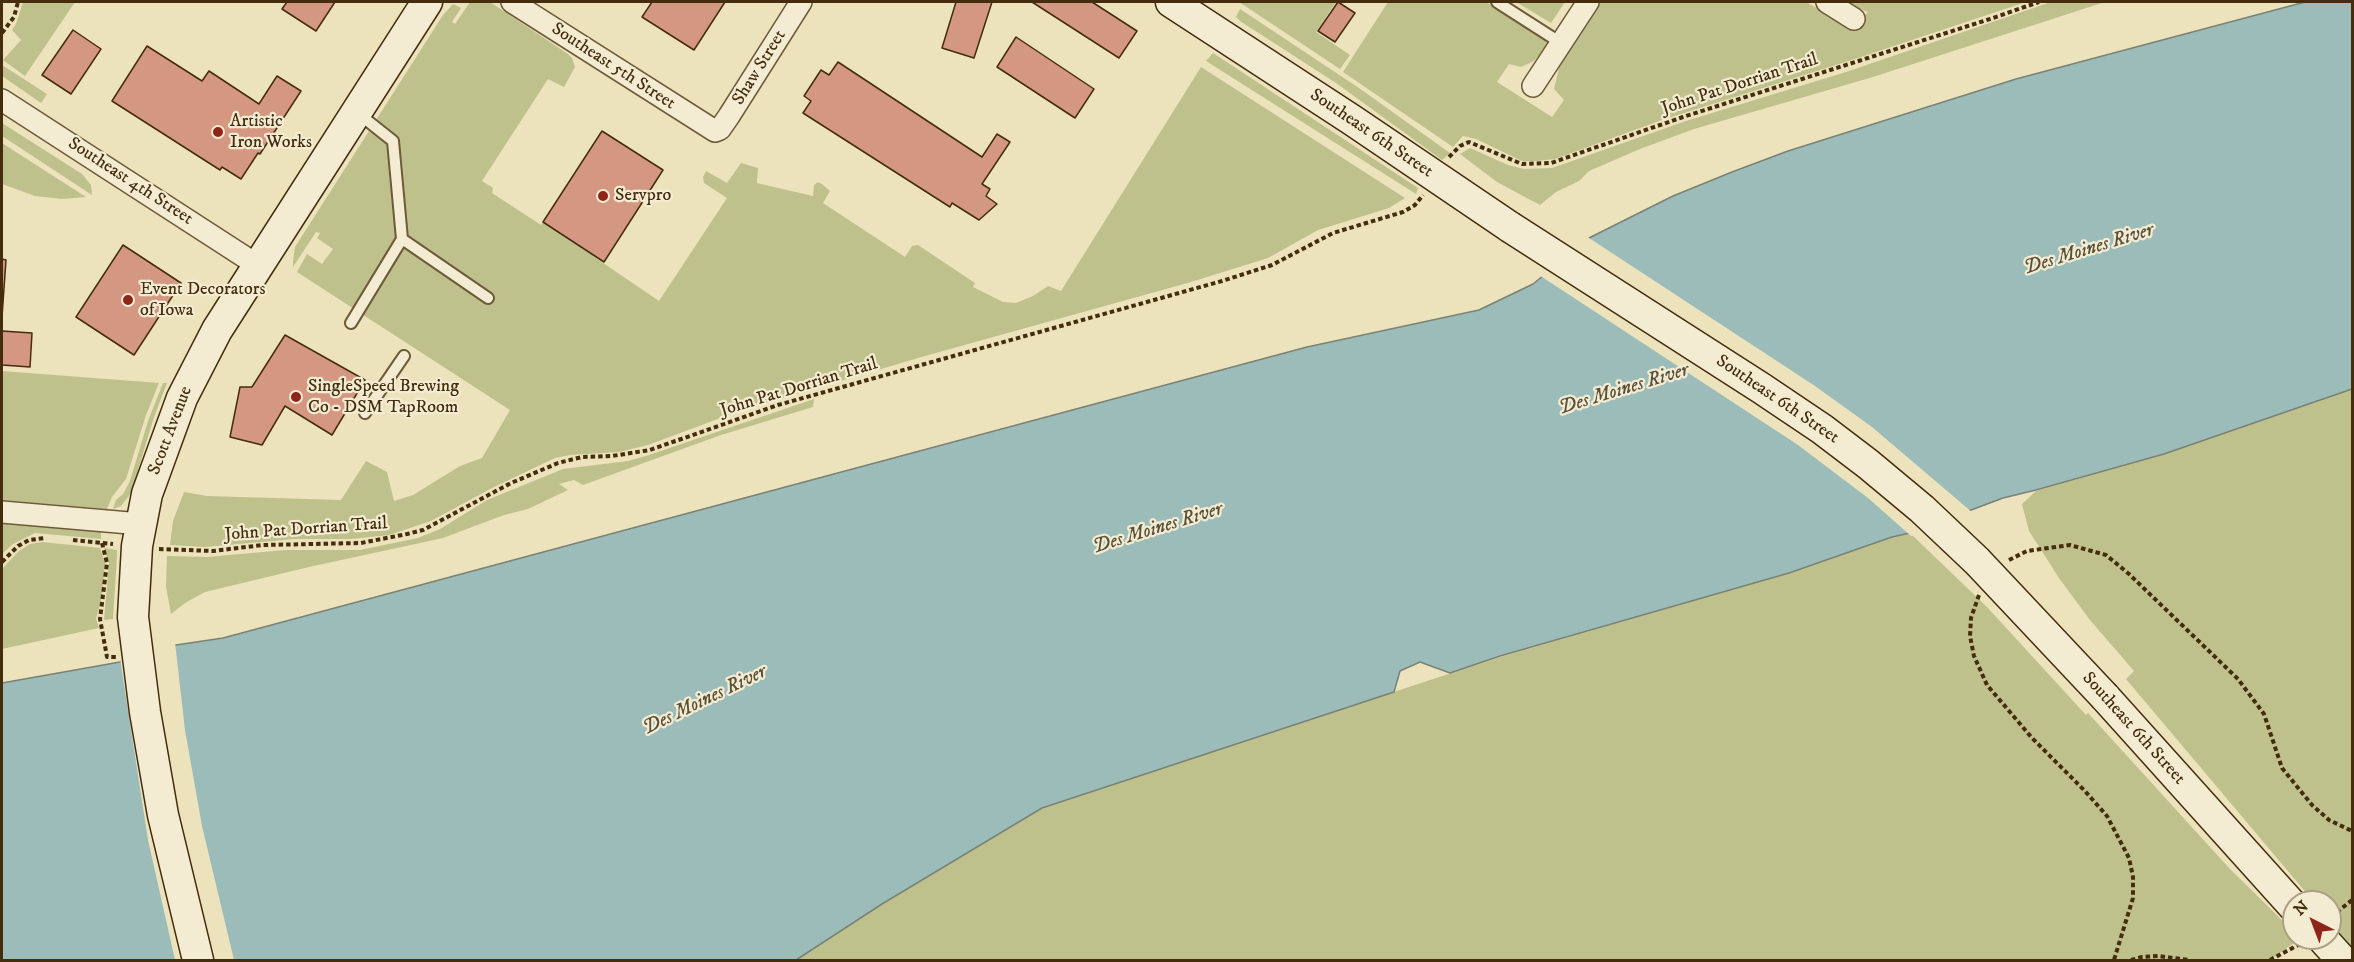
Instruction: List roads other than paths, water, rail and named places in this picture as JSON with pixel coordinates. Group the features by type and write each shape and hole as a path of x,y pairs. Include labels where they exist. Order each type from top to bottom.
{"main road":[{"name":"Scott Avenue","path":"198,960 187,923 163,815 145,712 133,617 133,585 141,524 158,460 182,398 217,330 427,2"},
{"name":"Southeast 6th Street","path":"1189,6 1510,227 1752,382 1822,429 1868,464 1922,509 1977,561 2105,697 2282,894"},
{"path":"2324,950 2342,960"}],"street":[{"name":"Southeast 5th Street","path":"512,2 715,131"},
{"name":"Shaw Street","path":"715,131 724,125 801,2"},
{"path":"1533,86 1588,2"},
{"path":"1827,2 1854,19"},
{"name":"Southeast 4th Street","path":"2,100 257,265"},
{"path":"2,512 141,524"}],"lane":[{"path":"1497,2 1561,43"},
{"path":"351,323 402,239 393,141 357,112"},
{"path":"402,239 488,298"},
{"path":"365,413 404,356"}],"water":[{"name":"Des Moines River","path":"2305,2 2352,2 2352,389 2164,454 2003,498 1910,533 1892,537 1789,573 1500,656 1450,673 1420,662 1400,671 1394,692 1042,808 882,904 796,960 2,960 2,683 120,662 176,645 223,638 1307,347 1479,310 1533,284 1589,238 1673,196 1788,151 2016,79"}],"place":[{"name":"Artistic Iron Works","path":"218,132"},
{"name":"Servpro","path":"603,196"},
{"name":"Event Decorators of Iowa","path":"128,300"},
{"name":"SingleSpeed Brewing Co - DSM TapRoom","path":"296,397"}]}
